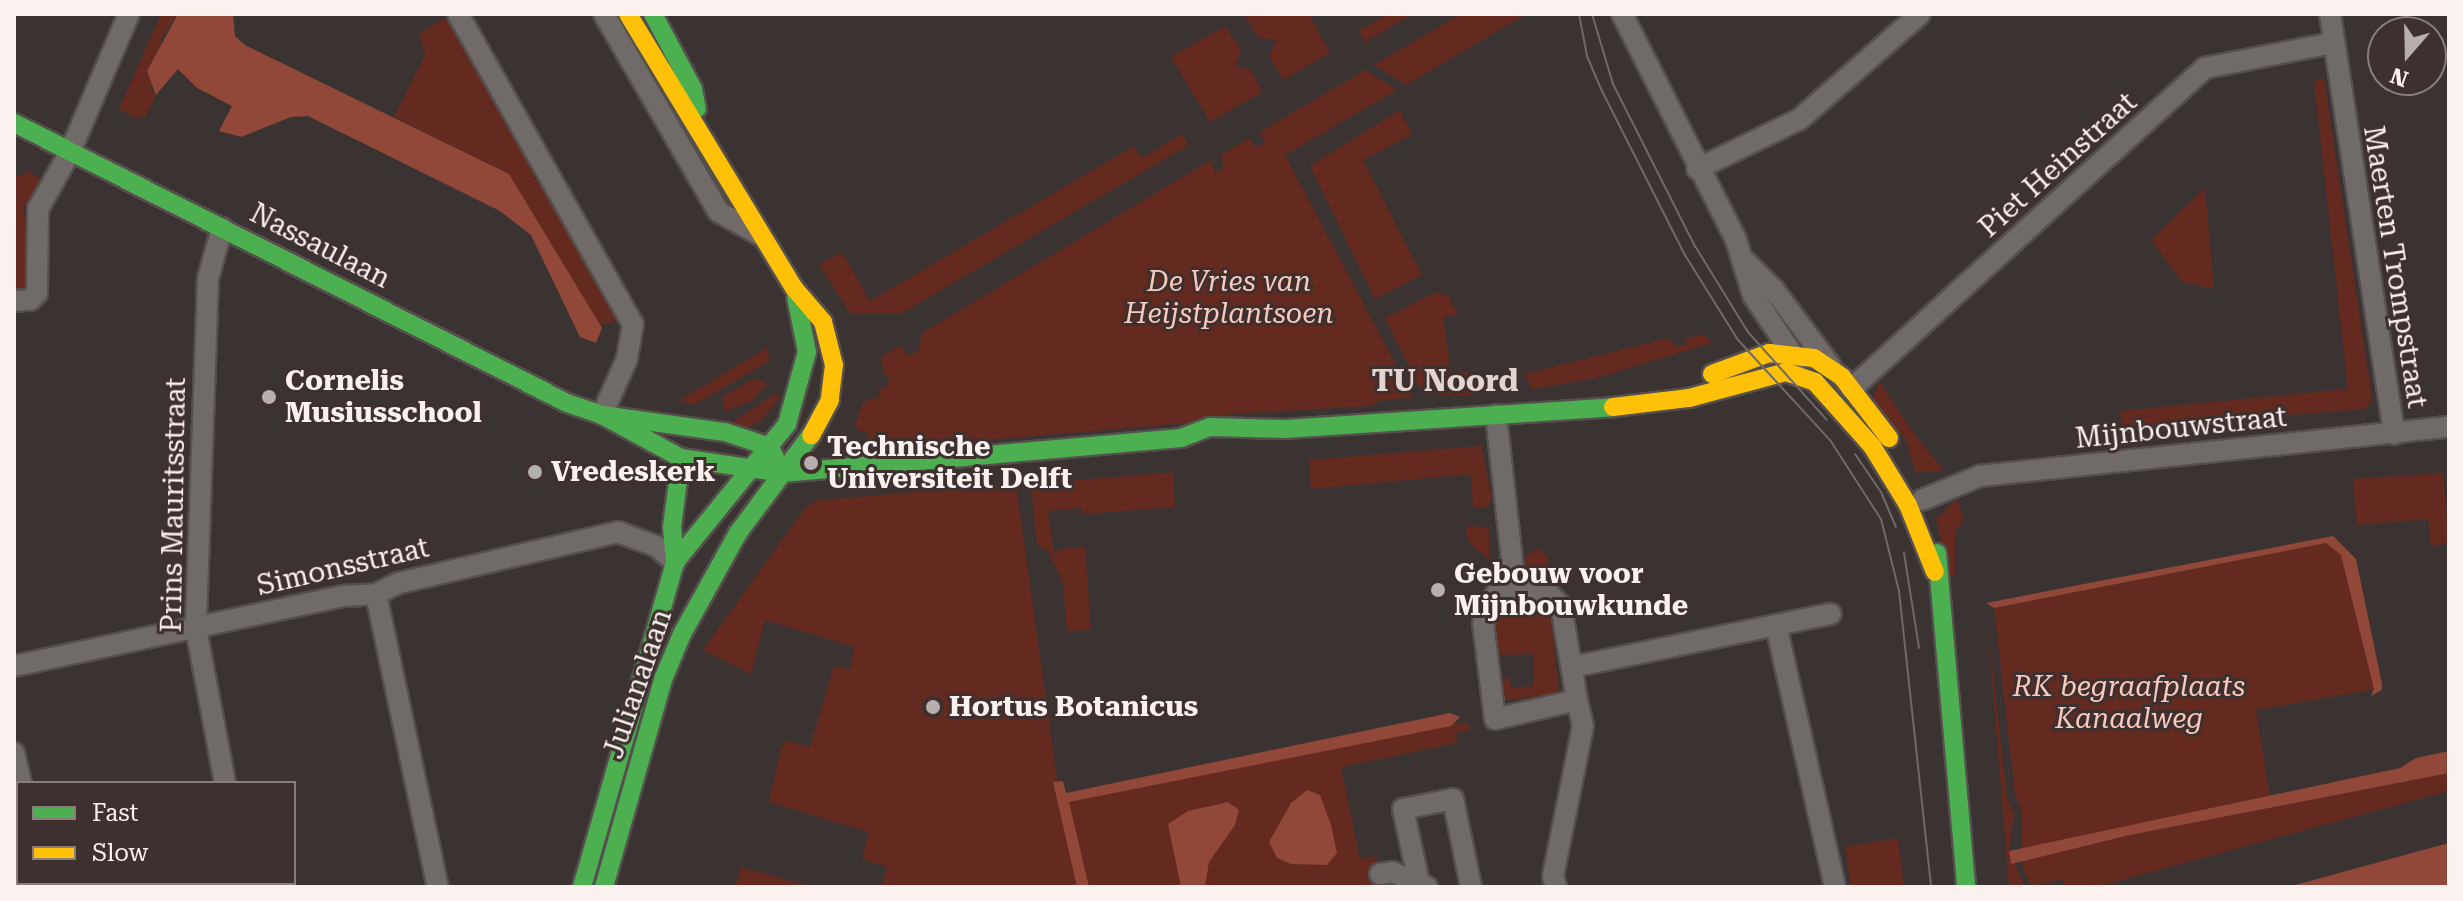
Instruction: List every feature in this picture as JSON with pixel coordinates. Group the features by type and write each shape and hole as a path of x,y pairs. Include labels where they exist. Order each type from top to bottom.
{"main road":[{"path":"628,14 676,98 701,129 794,288"},
{"path":"653,14 693,89 701,129"},
{"name":"Nassaulaan","path":"14,123 515,379 602,415"},
{"name":"Julianalaan","path":"675,562 787,424 804,376 807,336 794,288"},
{"name":"Julianalaan","path":"604,887 664,677 682,634 723,557 818,426 833,382 832,341 794,288"},
{"path":"1656,398 1684,383 1761,355 1791,353 1830,365 1896,447 1915,502 1938,551 1935,572 1966,887"},
{"path":"602,415 681,458 714,466 752,465 782,473 1181,438 1216,444 1258,440 1285,429 1599,409 1656,398 1689,398 1786,372 1815,382 1872,446 1915,502"},
{"path":"602,415 725,432 770,447 782,473"},
{"name":"Julianalaan","path":"582,887 675,562 672,527 681,491 681,458"}],"street":[{"path":"14,301 30,300 37,293 38,209 70,152 129,14"},
{"path":"458,14 633,324 627,359 602,415"},
{"path":"604,14 719,212 763,237"},
{"path":"1622,14 1746,262 1753,295 1791,353 1815,382"},
{"path":"1697,169 1800,119 1920,14"},
{"name":"Maerten Trompstraat","path":"2330,14 2394,434"},
{"name":"Piet Heinstraat","path":"1851,389 2205,68 2333,43"},
{"name":"Prins Mauritsstraat","path":"222,228 208,278 196,629 225,781"},
{"path":"1746,262 1774,290 1830,365"},
{"path":"1496,415 1515,586"},
{"name":"Mijnbouwstraat","path":"1915,502 1980,476 2449,427"},
{"name":"Simonsstraat","path":"14,666 343,596 376,594 399,583 618,532 656,546 675,562"},
{"path":"1556,887 1553,876 1583,726 1561,606 1549,594 1515,586 1496,594 1483,623 1495,719 1577,700"},
{"path":"376,594 438,887"},
{"path":"1572,667 1831,614"},
{"path":"1776,625 1835,887"},
{"path":"14,753 21,781"},
{"path":"1422,886 1403,809 1453,799 1471,887"},
{"path":"1380,874 1392,872 1422,886"}],"green space":[{"path":"161,14 178,14 162,37 151,89 156,95 146,116 136,118 119,109"},
{"path":"1244,14 1309,14 1330,53 1283,80 1269,56 1276,40 1258,38"},
{"path":"1388,14 1413,14 1365,42 1359,31"},
{"path":"1461,14 1526,14 1406,85 1374,65"},
{"path":"445,18 616,305 620,320 600,325 509,174 394,117 425,55 419,34"},
{"path":"1225,26 1241,50 1235,66 1251,70 1262,92 1210,122 1171,57"},
{"name":"De Vries van Heijstplantsoen","path":"1365,70 1397,90 1285,155 1413,397 1377,401 1373,406 1229,414 1225,420 974,441 973,437 864,445 868,431 859,431 855,424 863,402 881,396 878,390 887,386 890,374 884,376 881,357 901,345 908,356 919,350 922,333 1211,160 1215,173 1223,168 1222,154 1250,138 1256,148 1265,143 1260,132"},
{"path":"2324,78 2372,399 2365,409 2122,428 2120,411 2348,389 2314,82"},
{"path":"1400,110 1412,135 1363,160 1422,275 1375,299 1310,166"},
{"path":"1182,134 1189,145 902,313 850,313 819,265 842,252 870,301 1134,146 1142,158"},
{"path":"26,170 42,180 24,207 29,284 25,291 14,291 14,176 24,176"},
{"path":"2205,188 2214,289 2182,282 2151,240"},
{"path":"1436,292 1449,296 1458,315 1443,317 1451,373 1469,372 1471,396 1423,394 1385,318"},
{"path":"1704,334 1712,343 1596,378 1532,389 1524,374 1668,338 1677,347 1688,344 1684,339"},
{"path":"768,347 769,361 696,404 678,401"},
{"path":"753,379 768,383 753,400 725,412 722,397"},
{"path":"1879,381 1912,431 1945,472 1915,472 1906,440 1873,400"},
{"path":"775,394 781,395 762,420 748,427 731,423"},
{"path":"1481,446 1492,497 1488,507 1473,507 1470,474 1311,489 1309,460"},
{"path":"1173,472 1175,507 1082,514 1081,508 1048,511 1054,555 1058,549 1085,547 1091,630 1067,631 1063,583 1048,551 1037,544 1031,484"},
{"path":"2443,473 2449,543 2431,546 2428,519 2357,525 2353,479"},
{"name":"Hortus Botanicus","path":"1016,484 1060,800 1468,722 1470,730 1456,733 1457,743 1341,767 1360,859 1376,856 1382,887 881,887 887,867 862,859 869,832 769,802 781,749 786,740 810,747 834,666 850,670 855,647 765,620 751,674 703,650 805,508 818,500"},
{"path":"1957,498 1964,520 1955,532 1955,575 1950,576 1936,520"},
{"path":"1470,525 1489,529 1489,559 1471,545 1465,531"},
{"name":"RK begraafplaats Kanaalweg","path":"2326,543 2341,555 2375,689 2256,710 2270,797 2021,849 2022,812 2015,794 1994,608"},
{"path":"1537,548 1548,556 1549,583 1526,568 1525,557"},
{"path":"1531,599 1550,613 1559,690 1553,695 1507,700 1501,696 1493,621 1511,601","holes":["1534,654 1534,686 1511,688 1510,678 1503,679 1500,672 1499,655"]},
{"path":"1987,619 2007,797 2014,814 2009,851 2025,887 2009,887"},
{"path":"2449,773 2449,791 2096,887 2058,887 2064,885 2062,879 2032,887 2023,869 2022,861 2130,835"},
{"path":"1898,838 1904,887 1851,887 1845,847"},
{"path":"741,867 813,887 735,887"}],"shaded area":[{"path":"178,14 233,14 235,36 245,45 509,174 602,328 596,343 580,337 531,235 500,211 308,116 291,117 241,137 219,131 232,106 197,88 178,69 156,95 147,71"},
{"path":"2333,536 2356,559 2382,684 2382,690 2371,696 2374,689 2341,555 2326,543 1994,608 1986,603"},
{"path":"1450,713 1460,717 1451,726 1069,802 1089,887 1077,887 1053,782 1063,781 1066,793"},
{"path":"2449,751 2449,773 2130,835 2011,864 2009,851 2400,768 2416,758"},
{"path":"1307,790 1320,795 1331,825 1337,853 1327,865 1291,864 1277,858 1269,842 1291,803"},
{"path":"1228,802 1239,810 1235,825 1209,862 1205,887 1181,887 1168,824 1188,811"},
{"path":"2449,843 2449,887 2288,887 2412,853"}],"tram line":[{"path":"1579,14 1587,56 1601,89 1685,255 1738,340 1830,440 1881,519 1899,591 1931,887"},
{"path":"1592,14 1613,84 1695,246 1748,332 1827,420"},
{"path":"1855,454 1881,492 1896,527"},
{"path":"1904,553 1919,648"}],"traffic: fast":[{"path":"653,14 693,89 697,109"},
{"path":"14,123 567,403 602,415 725,432 770,447 782,473"},
{"path":"675,562 787,424 807,352 796,297"},
{"path":"602,415 681,458 782,473 1181,438 1210,427 1285,429 1613,407"},
{"path":"604,887 664,677 682,634 738,533 811,435"},
{"path":"582,887 675,562 672,527 681,458"},
{"path":"1937,553 1966,887"}],"traffic: slow":[{"path":"628,14 794,288 823,322 834,365 830,400 811,435"},
{"path":"1712,374 1769,353 1814,358 1842,377 1889,438"},
{"path":"1613,407 1689,398 1786,372 1815,382 1872,446 1908,505 1935,572"}],"place":[{"name":"Cornelis Musiusschool","path":"269,397"},
{"name":"Technische Universiteit Delft","path":"811,463"},
{"name":"Vredeskerk","path":"535,472"},
{"name":"Gebouw voor Mijnbouwkunde","path":"1438,590"},
{"name":"Hortus Botanicus","path":"933,707"}],"district":[{"name":"TU Noord","path":"1445,381"}]}
